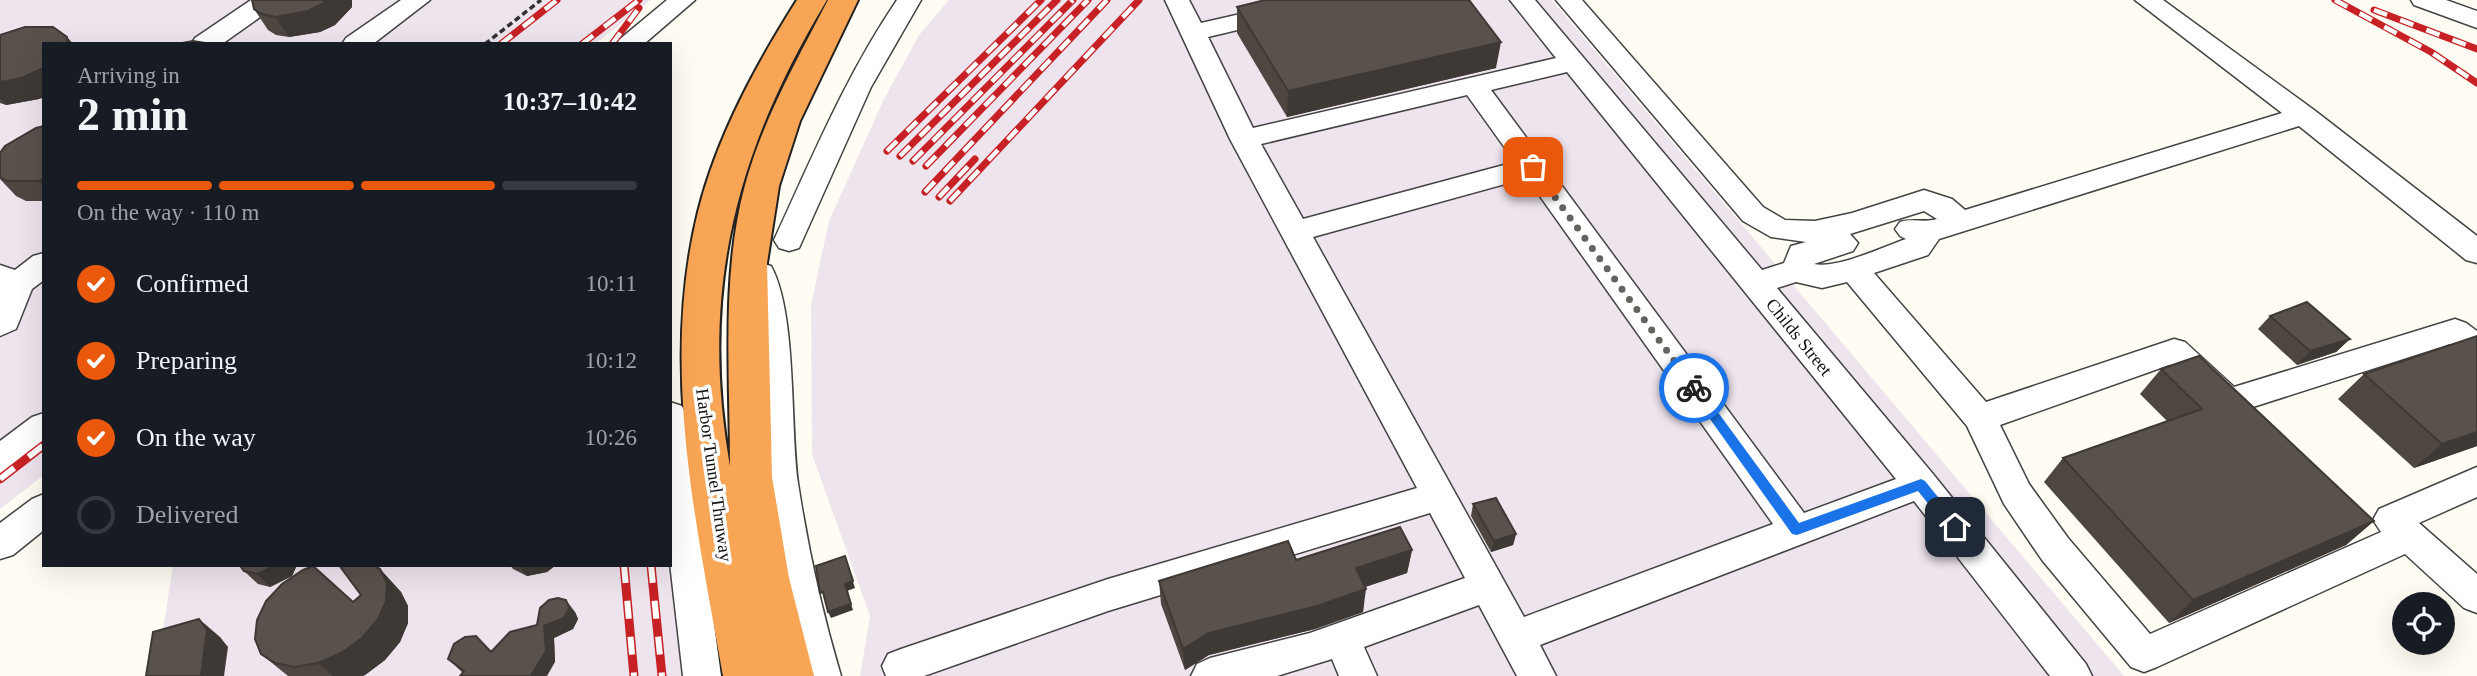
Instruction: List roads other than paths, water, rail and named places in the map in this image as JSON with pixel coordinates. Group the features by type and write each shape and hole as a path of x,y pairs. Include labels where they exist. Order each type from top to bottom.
{"highway":[{"name":"Harbor Tunnel Thruway","path":"791,676 741,552 704,435 701,350 713,230 722,188 750,116 785,42 812,0"},
{"name":"Harbor Tunnel Thruway","path":"746,676 741,552 751,477 747,291 752,242 762,186 783,121 843,0"}],"street":[{"path":"207,42 268,0"},
{"path":"358,42 418,0"},
{"path":"612,42 665,0"},
{"path":"630,42 683,0"},
{"path":"789,240 878,48 909,0"},
{"path":"1177,0 1244,139 1537,676"},
{"path":"1193,33 1334,0"},
{"name":"Childs Street","path":"1522,0 1921,484 2073,676"},
{"path":"1568,0 1753,214 1767,224 1781,230 1815,232 1924,200 1942,206 1959,222"},
{"path":"2147,0 2304,116 2477,253"},
{"path":"2423,0 2477,20"},
{"path":"1244,139 1573,62"},
{"path":"1473,85 1797,530"},
{"path":"1796,271 1802,254 1898,228 1929,232 2304,116"},
{"path":"1295,232 1533,167"},
{"path":"1755,283 1796,271 1822,277 1853,269 1917,247 1929,232"},
{"path":"0,324 5,321 9,280 42,265"},
{"path":"1853,269 1980,418 2016,494 2055,549 2144,655 2410,536"},
{"path":"1980,418 2174,351 2228,402 2455,331 2477,348"},
{"path":"672,419 741,552 801,602 822,676"},
{"path":"0,460 42,428"},
{"path":"2477,481 2391,520 2477,597"},
{"path":"1515,637 1921,484"},
{"path":"0,521 42,488"},
{"path":"905,676 901,666 1108,595 1439,496"},
{"path":"0,544 42,511"},
{"path":"702,676 741,552"},
{"path":"1210,676 1310,650 1488,586"},
{"path":"1342,639 1358,676"}],"railway":[{"path":"504,42 557,0"},
{"path":"585,42 639,0"},
{"path":"887,151 1041,0"},
{"path":"900,156 1057,0"},
{"path":"913,161 1073,0"},
{"path":"926,166 1088,0"},
{"path":"925,192 1107,0"},
{"path":"950,201 1139,0"},
{"path":"2335,0 2431,52 2477,83"},
{"path":"614,42 639,8"},
{"path":"2374,10 2477,49"},
{"path":"939,197 975,159"},
{"path":"0,479 42,447"},
{"path":"624,567 634,676"},
{"path":"651,567 662,676"}]}
